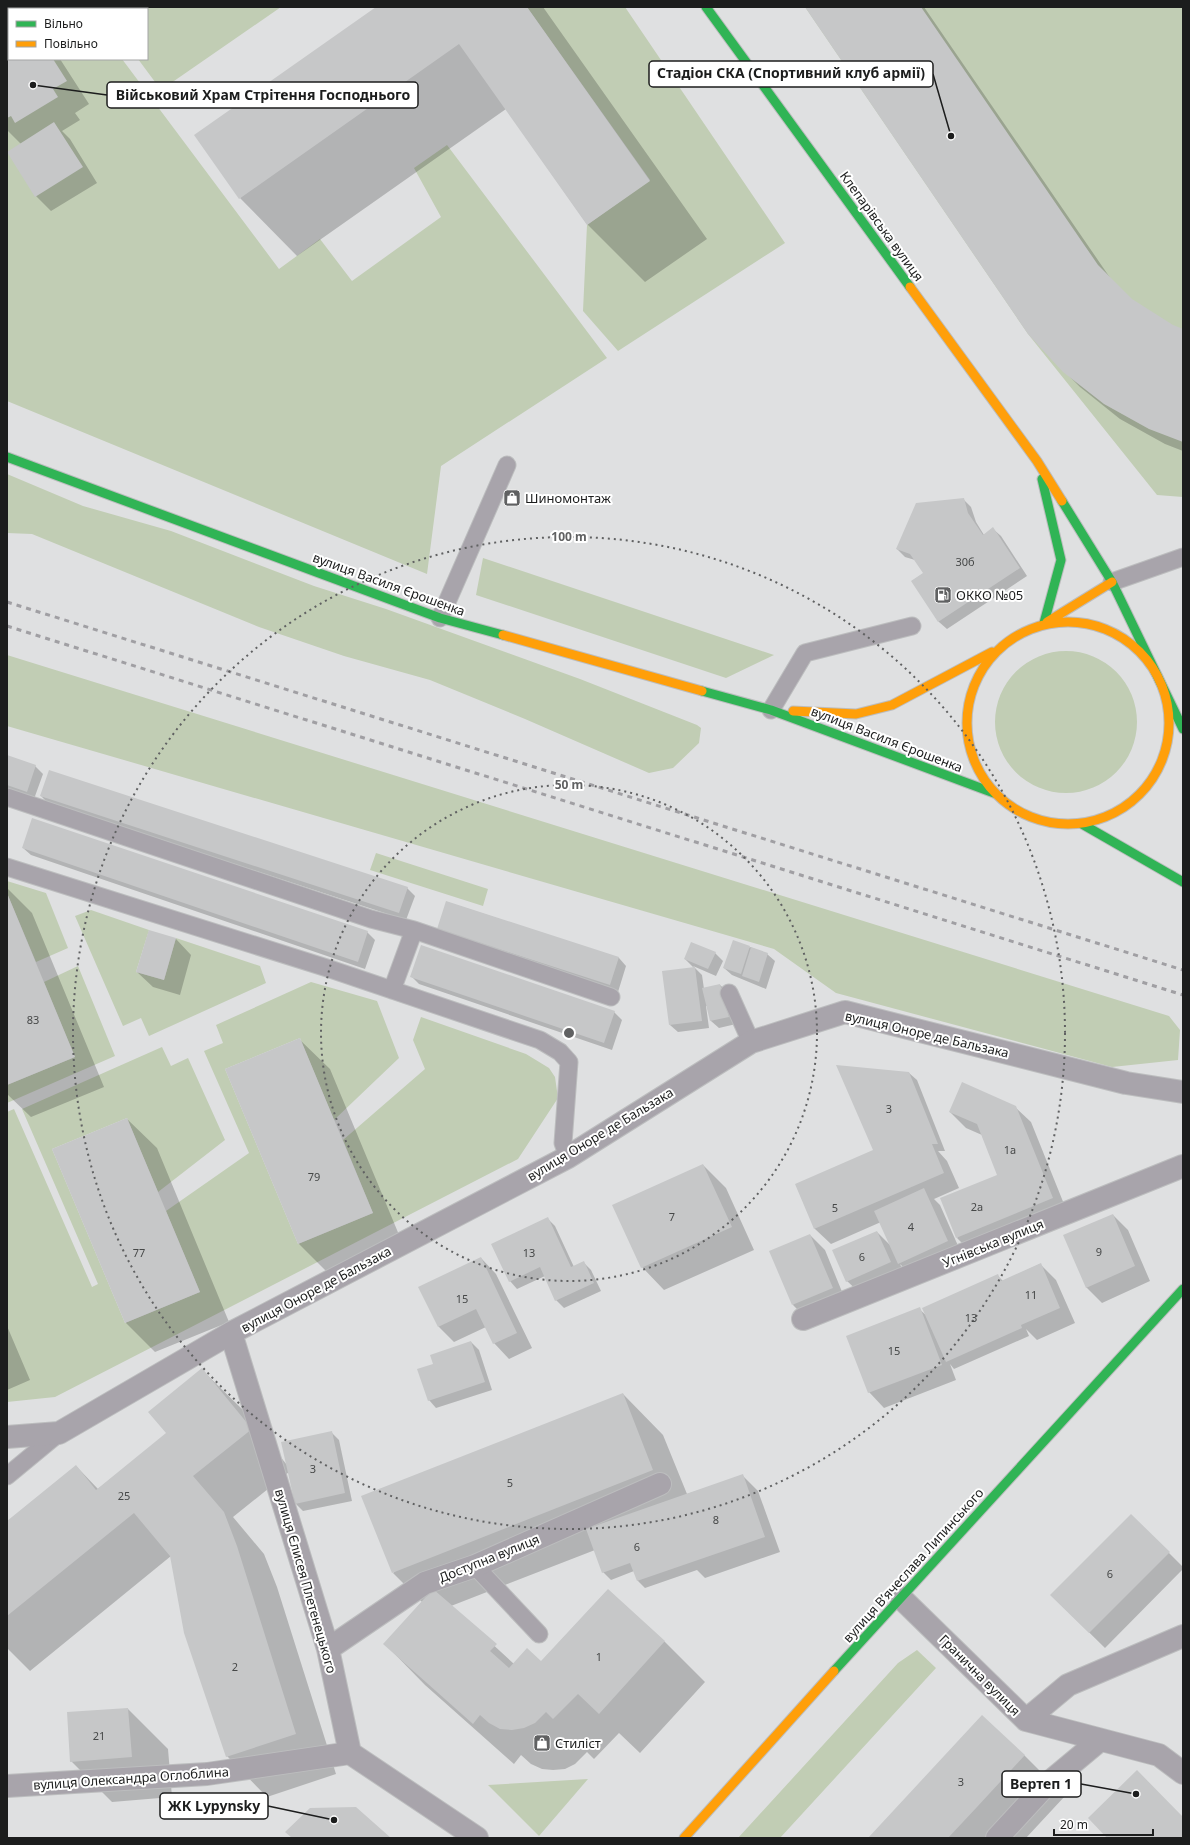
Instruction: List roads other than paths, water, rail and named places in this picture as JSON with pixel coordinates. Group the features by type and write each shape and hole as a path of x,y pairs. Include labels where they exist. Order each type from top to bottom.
{"main road":[{"name":"Клепарівська вулиця","path":"706,7 1038,461 1112,582 1165,694"},
{"name":"вулиця Василя Єрошенка","path":"7,457 440,618 771,710 994,793 1020,812 1050,823 1082,824 1113,814 1136,798 1155,776 1166,750 1170,721 1165,694"},
{"name":"Клепарівська вулиця","path":"1038,461 1061,560 1044,623"},
{"path":"1044,623 1112,582"},
{"name":"вулиця Василя Єрошенка","path":"771,710 856,714 892,705 998,649 1015,636 1044,623 1076,622 1097,626 1117,634 1135,646 1153,670 1183,729"},
{"name":"вулиця Василя Єрошенка","path":"994,793 976,767 967,736 968,704 978,674 998,649"},
{"name":"вулиця Василя Єрошенка","path":"1082,824 1183,882"},
{"name":"вулиця Вʼячеслава Липинського","path":"1163,1312 1180,1278"},
{"name":"вулиця Вʼячеслава Липинського","path":"684,1838 900,1597 1183,1289"},
{"path":"1163,1312 1183,1297"}],"street":[{"name":"вулиця Оноре де Бальзака","path":"7,1437 59,1433 231,1333 568,1157 751,1042 845,1012 1126,1083 1183,1092"},
{"name":"Угнівська вулиця","path":"803,1320 1183,1166"},
{"name":"вулиця Єлисея Плетенецького","path":"231,1333 328,1649 350,1753"},
{"name":"Доступна вулиця","path":"328,1649 425,1583 476,1566 660,1484"},
{"name":"Гранична вулиця","path":"900,1597 1026,1720 1158,1754 1183,1773"},
{"path":"1026,1720 1068,1685 1183,1636"},
{"path":"997,1838 1046,1785 1100,1740"},
{"path":"350,1753 477,1838"},
{"name":"вулиця Олександра Оглоблина","path":"7,1786 207,1774 350,1753"}],"lane":[{"path":"440,618 507,465"},
{"path":"1112,582 1183,557"},
{"path":"771,710 805,653 912,626"},
{"path":"7,797 371,919 414,930 610,998"},
{"path":"7,867 392,990 540,1040 560,1052 569,1062 563,1143 568,1157"},
{"path":"392,990 414,930"},
{"path":"729,993 751,1042"},
{"path":"7,1476 59,1433"},
{"path":"476,1566 539,1634"}],"railway":[{"path":"7,602 1183,970"},
{"path":"7,626 1183,995"}],"place":[{"name":"Військовий Храм Стрітення Господнього","path":"33,85"},
{"name":"Стадіон СКА (Спортивний клуб армії)","path":"951,136"},
{"name":"Шиномонтаж","path":"512,498"},
{"name":"ОККО №05","path":"943,595"},
{"name":"Стиліст","path":"542,1743"},
{"name":"Вертеп 1","path":"1136,1794"},
{"name":"ЖК Lypynsky","path":"334,1820"}]}
